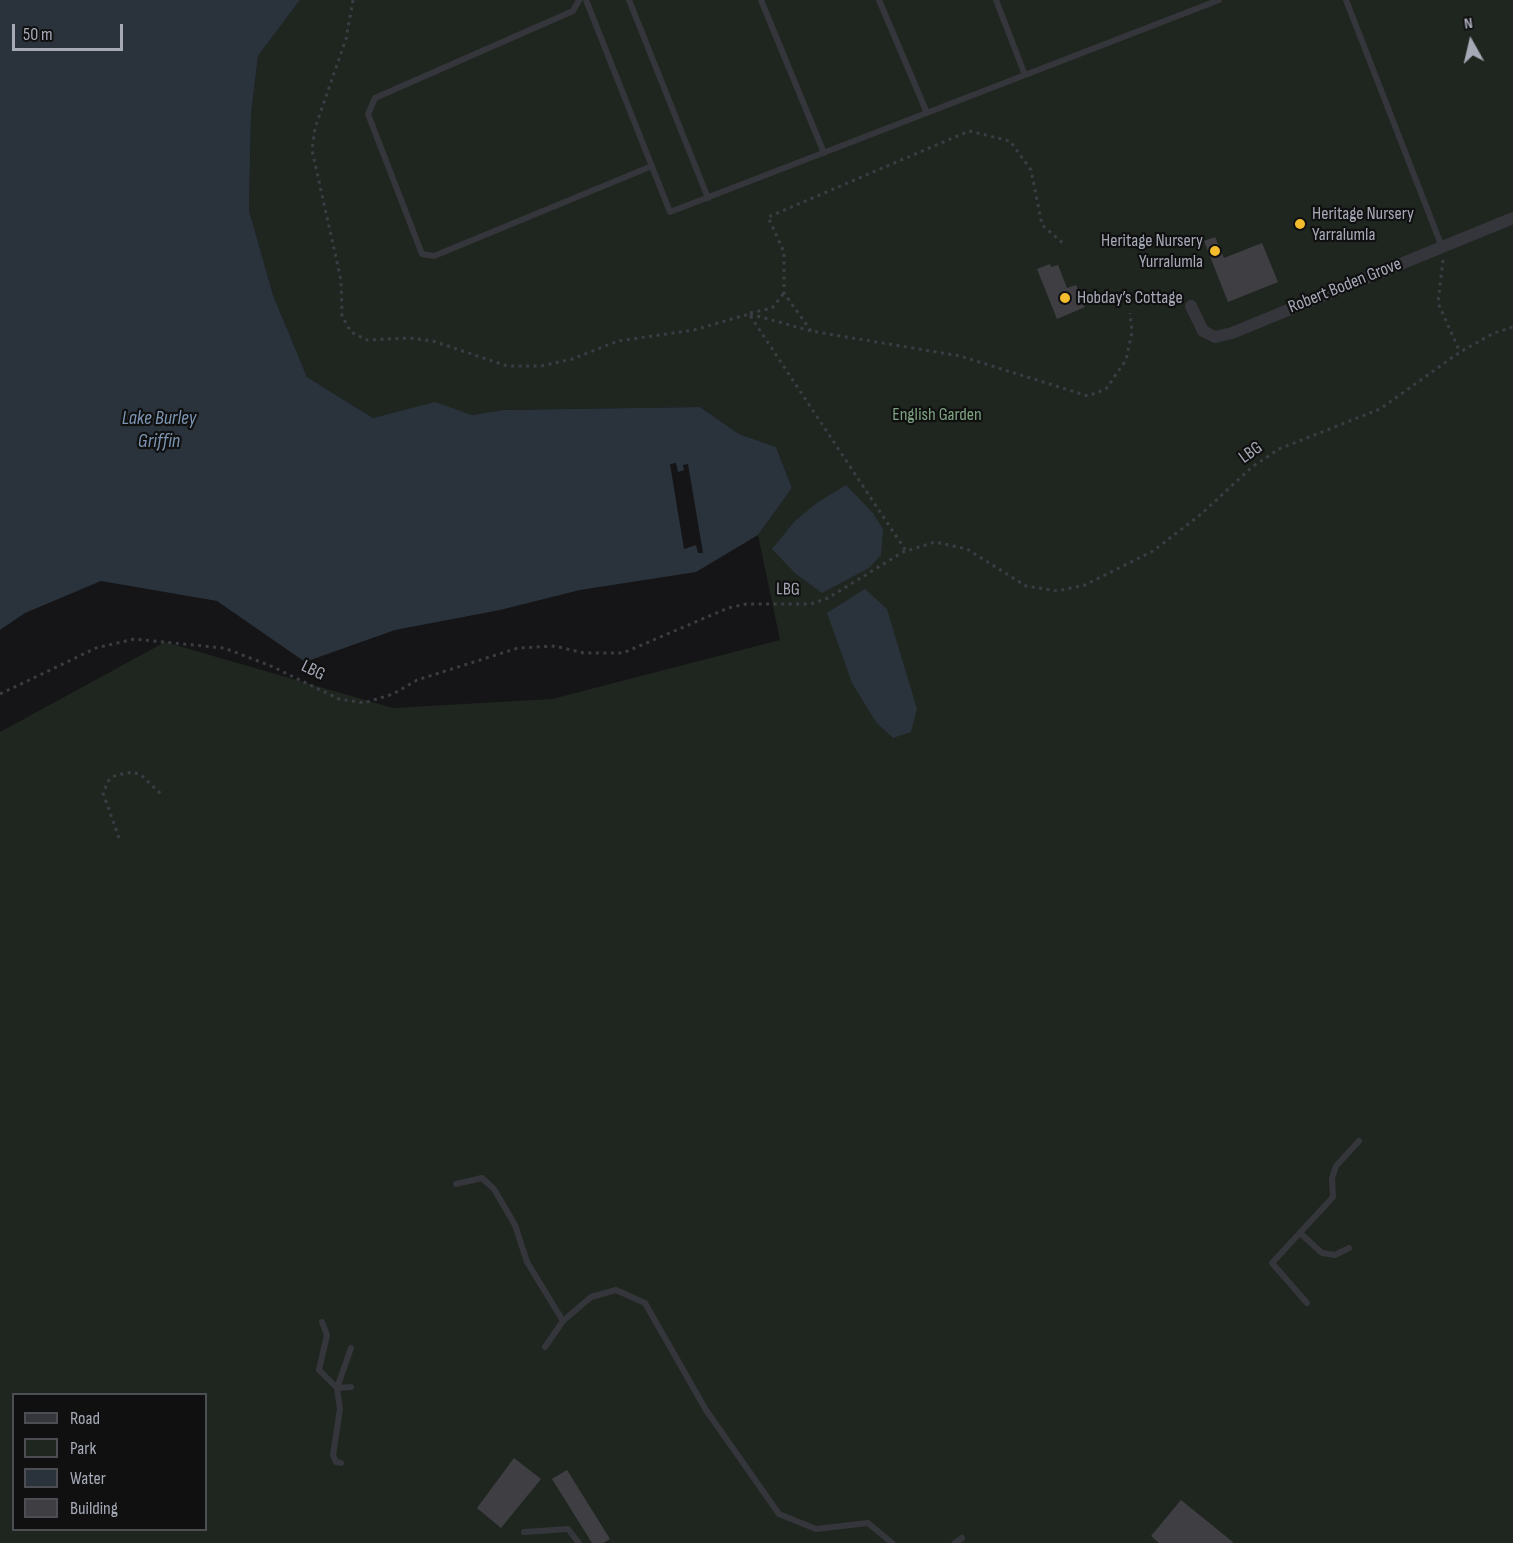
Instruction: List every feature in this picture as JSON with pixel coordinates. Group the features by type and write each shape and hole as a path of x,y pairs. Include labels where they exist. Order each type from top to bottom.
{"street":[{"name":"Robert Boden Grove","path":"1191,306 1203,331 1215,337 1232,333 1513,218"}],"lane":[{"path":"579,0 573,11 375,98 368,114 422,254 434,256 652,166"},
{"path":"586,0 670,212 1219,0"},
{"path":"629,0 708,198"},
{"path":"761,0 824,153"},
{"path":"879,0 927,113"},
{"path":"996,0 1025,75"},
{"path":"1346,0 1442,247"},
{"path":"1307,1303 1272,1263 1333,1197 1332,1178 1336,1166 1359,1141"},
{"path":"456,1184 482,1178 494,1189 516,1226 527,1262 563,1321"},
{"path":"1300,1233 1311,1246 1322,1253 1335,1254 1349,1248"},
{"path":"545,1347 563,1321 591,1297 616,1290 645,1303 706,1410 779,1514 816,1529 868,1522 892,1543"},
{"path":"322,1322 327,1335 319,1370 337,1388 351,1387"},
{"path":"341,1463 336,1462 333,1455 340,1409 337,1388 351,1348"},
{"path":"524,1532 568,1529 579,1543"},
{"path":"955,1543 962,1539"}],"path":[{"path":"352,0 346,39 315,128 312,150 340,271 342,316 351,332 367,340 409,338 433,341 507,366 541,366 572,359 618,341 694,330 772,308 784,293"},
{"path":"811,331 784,293 784,252 768,217 969,132 1010,141 1031,170 1042,225 1065,245"},
{"path":"1442,247 1444,268 1438,290 1438,303 1460,352"},
{"path":"749,314 811,331 960,356 1088,396 1106,389 1126,360 1132,332 1130,314"},
{"path":"749,314 906,551"},
{"name":"LBG","path":"0,694 96,648 134,639 224,648 271,666 339,699 364,703 393,693 417,680 518,648 555,646 584,652 622,652 728,608 746,604 811,604 828,598 906,551 924,544 946,543 967,549 1026,586 1057,591 1085,585 1153,551 1200,515 1252,466 1279,449 1380,409 1460,352 1494,333 1513,327"},
{"path":"119,838 103,794 109,780 116,775 133,772 141,775 161,794"}],"green space":[{"name":"English Garden","path":"300,0 1513,0 1513,1543 0,1543 0,732 165,642 393,708 552,699 780,640 758,535 792,488 776,447 739,434 700,407 503,410 472,415 435,403 373,418 307,377 273,295 249,210 251,115 258,56"}],"water":[{"name":"Lake Burley Griffin","path":"0,0 300,0 258,56 251,115 249,210 273,295 307,377 373,418 435,402 472,415 503,410 700,407 739,434 776,447 792,488 758,535 696,572 580,590 500,610 395,630 305,662 217,601 101,581 25,613 0,630"},
{"path":"846,485 873,513 883,529 881,555 869,568 822,593 795,573 772,549 795,521 818,502"},
{"path":"865,589 887,609 917,709 911,732 893,738 876,722 852,683 827,613"}],"pier":[{"path":"676,463 678,472 684,470 683,465 688,464 703,553 698,553 696,545 684,549 670,464"}],"building":[{"path":"1215,237 1224,258 1262,243 1278,282 1228,302 1204,241"},
{"name":"Hobday’s Cottage","path":"1050,264 1051,267 1058,265 1067,288 1076,285 1085,307 1057,319 1037,269"},
{"path":"514,1458 541,1479 501,1528 477,1508"},
{"path":"567,1470 610,1539 603,1543 592,1543 552,1479"},
{"path":"1181,1500 1234,1543 1159,1543 1151,1536"}],"place":[{"name":"Heritage Nursery Yarralumla","path":"1300,224"},
{"name":"Heritage Nursery Yurralumla","path":"1215,251"},
{"name":"Hobday’s Cottage","path":"1065,298"}]}
